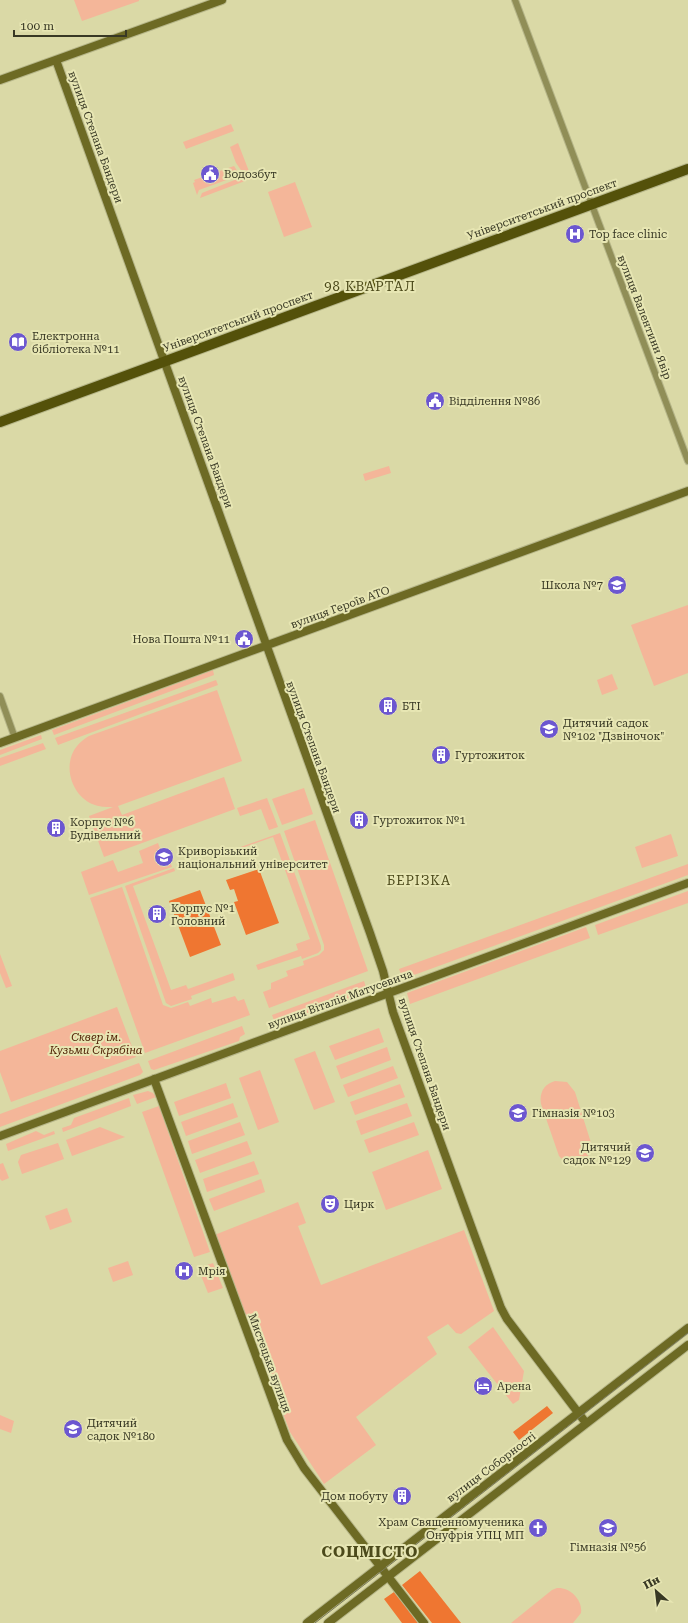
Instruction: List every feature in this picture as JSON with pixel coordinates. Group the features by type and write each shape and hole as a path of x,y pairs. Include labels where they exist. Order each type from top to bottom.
{"main road":[{"name":"Університетський проспект","path":"0,422 688,169"}],"street":[{"path":"0,80 222,0"},
{"name":"вулиця Валентини Явір","path":"516,0 688,461"},
{"name":"вулиця Степана Бандери","path":"56,60 166,361 370,933 383,971 393,1012 501,1308 507,1319 586,1423"},
{"name":"вулиця Героїв АТО","path":"0,743 688,491"},
{"path":"0,696 15,738"},
{"name":"вулиця Віталія Матусевича","path":"0,1136 688,883"},
{"name":"Мистецька вулиця","path":"154,1079 288,1440 304,1468 424,1623"},
{"name":"вулиця Соборності","path":"306,1623 688,1328"},
{"name":"вулиця Соборності","path":"328,1623 688,1345"}],"green space":[{"path":"74,0 139,0 139,1 82,21"},
{"path":"231,124 234,131 186,149 183,142"},
{"path":"238,143 252,179 248,180 236,163 230,147"},
{"path":"234,166 240,175 199,190 197,195 193,183 195,182 194,180"},
{"path":"242,177 245,181 200,198 202,193"},
{"path":"295,182 312,227 284,237 268,192"},
{"path":"389,466 391,473 365,481 363,474"},
{"path":"688,605 688,673 654,686 631,625"},
{"path":"213,670 214,675 54,735 52,730"},
{"path":"612,674 618,689 602,695 597,680"},
{"path":"216,680 218,685 58,745 55,738"},
{"path":"217,690 242,761 118,806 122,815 224,777 235,809 104,857 89,816 113,807 92,804 79,794 71,778 70,761 72,753 82,741 89,736"},
{"path":"41,735 42,739 0,755 0,750"},
{"path":"43,743 46,749 0,766 0,758"},
{"path":"304,788 313,814 282,825 272,799"},
{"path":"267,798 278,827 269,830 261,809 240,816 237,808"},
{"path":"315,820 368,971 269,1008 263,992 271,989 271,983 288,976 286,971 304,965 303,961 319,955 324,950 324,945 284,831"},
{"path":"280,833 321,946 321,950 318,953 302,959 301,956 258,970 256,965 298,950 296,944 310,939 273,837 236,850 235,849"},
{"path":"671,834 678,856 642,868 635,847"},
{"path":"158,843 164,859 169,858 172,867 89,895 81,872 113,860 118,872 143,863 139,851"},
{"path":"688,864 688,875 403,979 399,969"},
{"path":"174,868 175,871 133,886 171,990 186,985 188,989 233,973 235,980 191,996 192,999 171,1006 166,1003 125,886"},
{"path":"122,887 163,1005 171,1008 188,1002 190,1006 211,998 212,1003 235,996 238,1001 244,999 250,1015 145,1053 90,898"},
{"path":"688,891 688,903 598,935 595,925"},
{"path":"586,927 590,938 410,1004 407,993"},
{"path":"0,954 12,986 6,988 0,973"},
{"path":"364,981 368,993 280,1025 275,1023 272,1015"},
{"name":"Сквер ім. Кузьми Скрябіна","path":"117,1007 136,1057 11,1102 0,1072 0,1051"},
{"path":"242,1026 245,1034 240,1037 239,1041 154,1070 151,1069 148,1061"},
{"path":"379,1028 384,1042 335,1060 329,1046"},
{"path":"387,1047 391,1060 341,1079 336,1066"},
{"path":"315,1051 335,1102 314,1110 294,1059"},
{"path":"139,1063 143,1072 140,1075 0,1127 0,1114"},
{"path":"393,1066 398,1078 348,1097 343,1085"},
{"path":"260,1070 279,1122 258,1130 239,1078"},
{"path":"555,1081 567,1082 575,1092 592,1146 590,1153 584,1161 572,1164 564,1161 559,1156 541,1104 543,1090 548,1084"},
{"path":"226,1083 231,1098 179,1116 174,1102"},
{"path":"400,1084 405,1097 355,1115 350,1102"},
{"path":"148,1091 153,1093 156,1097 137,1104 133,1095"},
{"path":"129,1098 131,1106 63,1132 62,1128 71,1125 74,1118"},
{"path":"233,1103 238,1117 186,1136 181,1122"},
{"path":"407,1103 412,1116 361,1135 356,1121"},
{"path":"159,1106 210,1252 194,1257 142,1112"},
{"path":"240,1122 245,1135 192,1154 188,1141"},
{"path":"414,1122 419,1135 369,1153 364,1140"},
{"path":"100,1127 125,1137 72,1156 66,1140"},
{"path":"36,1131 44,1135 54,1131 55,1134 8,1151 6,1144"},
{"path":"247,1141 252,1154 200,1173 195,1160"},
{"path":"58,1143 64,1159 22,1174 18,1162 21,1155"},
{"path":"428,1150 442,1189 386,1210 372,1172"},
{"path":"254,1161 259,1174 207,1192 203,1179"},
{"path":"3,1163 9,1178 2,1181 0,1179 0,1164"},
{"path":"261,1179 265,1192 214,1211 209,1199"},
{"path":"298,1202 306,1223 298,1226 321,1285 464,1230 494,1311 461,1334 456,1333 448,1324 427,1337 437,1354 356,1417 376,1445 324,1484 290,1432 246,1314 241,1315 212,1236"},
{"path":"67,1208 72,1222 50,1230 45,1216"},
{"path":"128,1261 133,1275 113,1282 108,1268"},
{"path":"213,1263 223,1288 208,1293 198,1268"},
{"path":"493,1327 524,1371 519,1400 513,1404 468,1347"},
{"path":"0,1415 14,1421 11,1433 0,1429"},
{"path":"562,1588 571,1592 580,1603 581,1613 573,1623 511,1623 552,1590"}],"shaded area":[{"path":"259,869 279,923 246,935 234,902 238,901 234,889 230,890 226,880"},
{"path":"200,890 221,945 190,957 169,901"},
{"path":"547,1406 553,1413 519,1440 513,1432"},
{"path":"420,1571 461,1623 432,1623 402,1585"},
{"path":"394,1592 418,1623 402,1623 384,1599"}],"tram line":[{"path":"315,1623 688,1333"}],"place":[{"name":"Водозбут","path":"210,174"},
{"name":"Top face clinic","path":"575,234"},
{"name":"Електронна бібліотека №11","path":"18,342"},
{"name":"Відділення №86","path":"435,401"},
{"name":"Школа №7","path":"617,585"},
{"name":"Нова Пошта №11","path":"244,639"},
{"name":"БТІ","path":"388,706"},
{"name":"Дитячий садок №102 \"Дзвіночок\"","path":"549,729"},
{"name":"Гуртожиток","path":"441,755"},
{"name":"Гуртожиток №1","path":"359,820"},
{"name":"Корпус №6 Будівельний","path":"56,828"},
{"name":"Криворізький національний університет","path":"164,857"},
{"name":"Корпус №1 Головний","path":"157,914"},
{"name":"Гімназія №103","path":"518,1113"},
{"name":"Дитячий садок №129","path":"645,1153"},
{"name":"Цирк","path":"330,1204"},
{"name":"Мрія","path":"184,1271"},
{"name":"Арена","path":"483,1386"},
{"name":"Дитячий садок №180","path":"73,1429"},
{"name":"Дом побуту","path":"402,1496"},
{"name":"Храм Священномученика Онуфрія УПЦ МП","path":"538,1528"},
{"name":"Гімназія №56","path":"608,1528"}],"district":[{"name":"98 КВАРТАЛ","path":"370,286"},
{"name":"БЕРІЗКА","path":"419,880"},
{"name":"СОЦМІСТО","path":"370,1552"}]}
